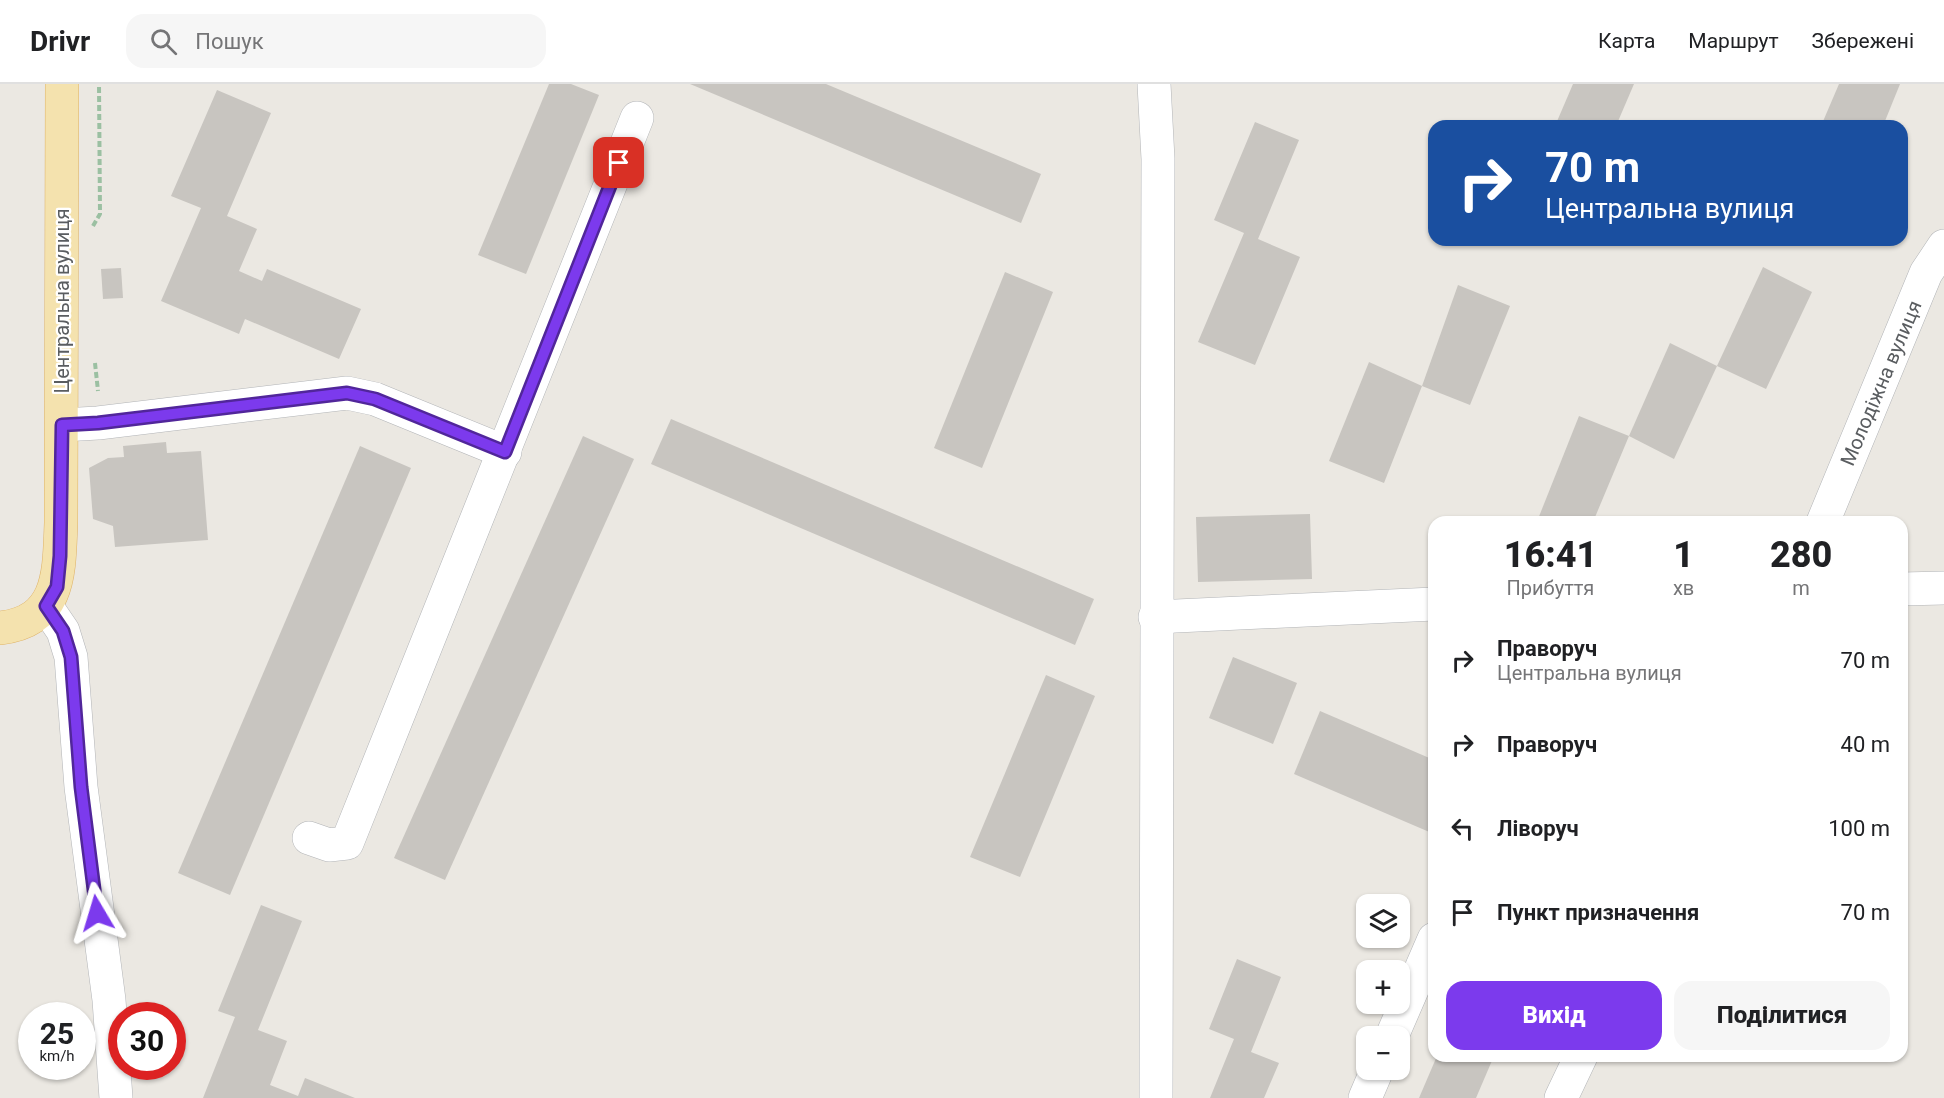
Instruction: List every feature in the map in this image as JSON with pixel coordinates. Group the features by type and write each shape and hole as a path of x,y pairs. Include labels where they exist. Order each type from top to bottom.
{"main road":[{"name":"Центральна вулиця","path":"0,628 20,626 46,606 57,587 60,556 62,425 62,84"}],"street":[{"path":"1154,84 1158,159 1155,617 1156,1098"},
{"path":"309,838 329,845 347,843 637,118"},
{"name":"Молодіжна вулиця","path":"1825,516 1926,273 1944,246"},
{"path":"62,425 98,423 347,393 375,399 505,452"},
{"path":"1908,589 1944,588"},
{"path":"1155,617 1428,604"},
{"path":"46,606 63,631 71,657 81,787 109,1000 116,1098"},
{"path":"1396,1026 1428,953"},
{"path":"1561,1098 1578,1062"},
{"path":"1365,1098 1373,1080"}],"building":[{"path":"549,84 571,84 599,95 526,274 478,255"},
{"path":"690,84 826,84 1041,174 1021,223"},
{"path":"1573,84 1634,84 1619,120 1558,120"},
{"path":"1839,84 1900,84 1885,120 1824,120"},
{"path":"217,90 271,113 227,216 257,229 239,271 262,281 267,269 361,309 339,359 245,319 239,334 161,301 201,208 171,196"},
{"path":"1255,122 1299,140 1258,239 1300,257 1255,365 1198,342 1244,233 1214,220"},
{"path":"1763,267 1812,292 1766,389 1717,366"},
{"path":"121,268 123,298 103,299 101,269"},
{"path":"1005,272 1053,292 982,468 934,448"},
{"path":"1458,285 1510,306 1470,405 1422,386"},
{"path":"1670,343 1717,366 1674,459 1629,436"},
{"path":"1369,362 1422,386 1384,483 1329,461"},
{"path":"1579,416 1629,436 1596,516 1539,516"},
{"path":"671,419 1094,599 1075,645 651,464"},
{"path":"583,436 634,459 445,880 394,858"},
{"path":"166,442 167,453 201,451 208,540 115,547 113,526 93,519 89,468 108,458 124,457 123,446"},
{"path":"360,446 411,468 230,895 178,873"},
{"path":"1310,514 1312,579 1198,582 1196,517"},
{"path":"1233,657 1297,683 1273,744 1209,718"},
{"path":"1046,675 1095,696 1020,877 970,857"},
{"path":"1320,711 1428,757 1428,831 1294,774"},
{"path":"261,905 302,921 258,1030 287,1041 270,1085 298,1096 305,1078 355,1098 203,1098 235,1017 218,1011"},
{"path":"1237,959 1281,977 1251,1052 1279,1063 1264,1098 1210,1098 1234,1039 1209,1029"},
{"path":"1434,1062 1491,1062 1476,1098 1419,1098"}],"route":[{"path":"97,913 81,787 71,657 63,631 46,606 57,587 60,556 62,425 81,425 347,393 375,399 505,452 619,163"}]}
